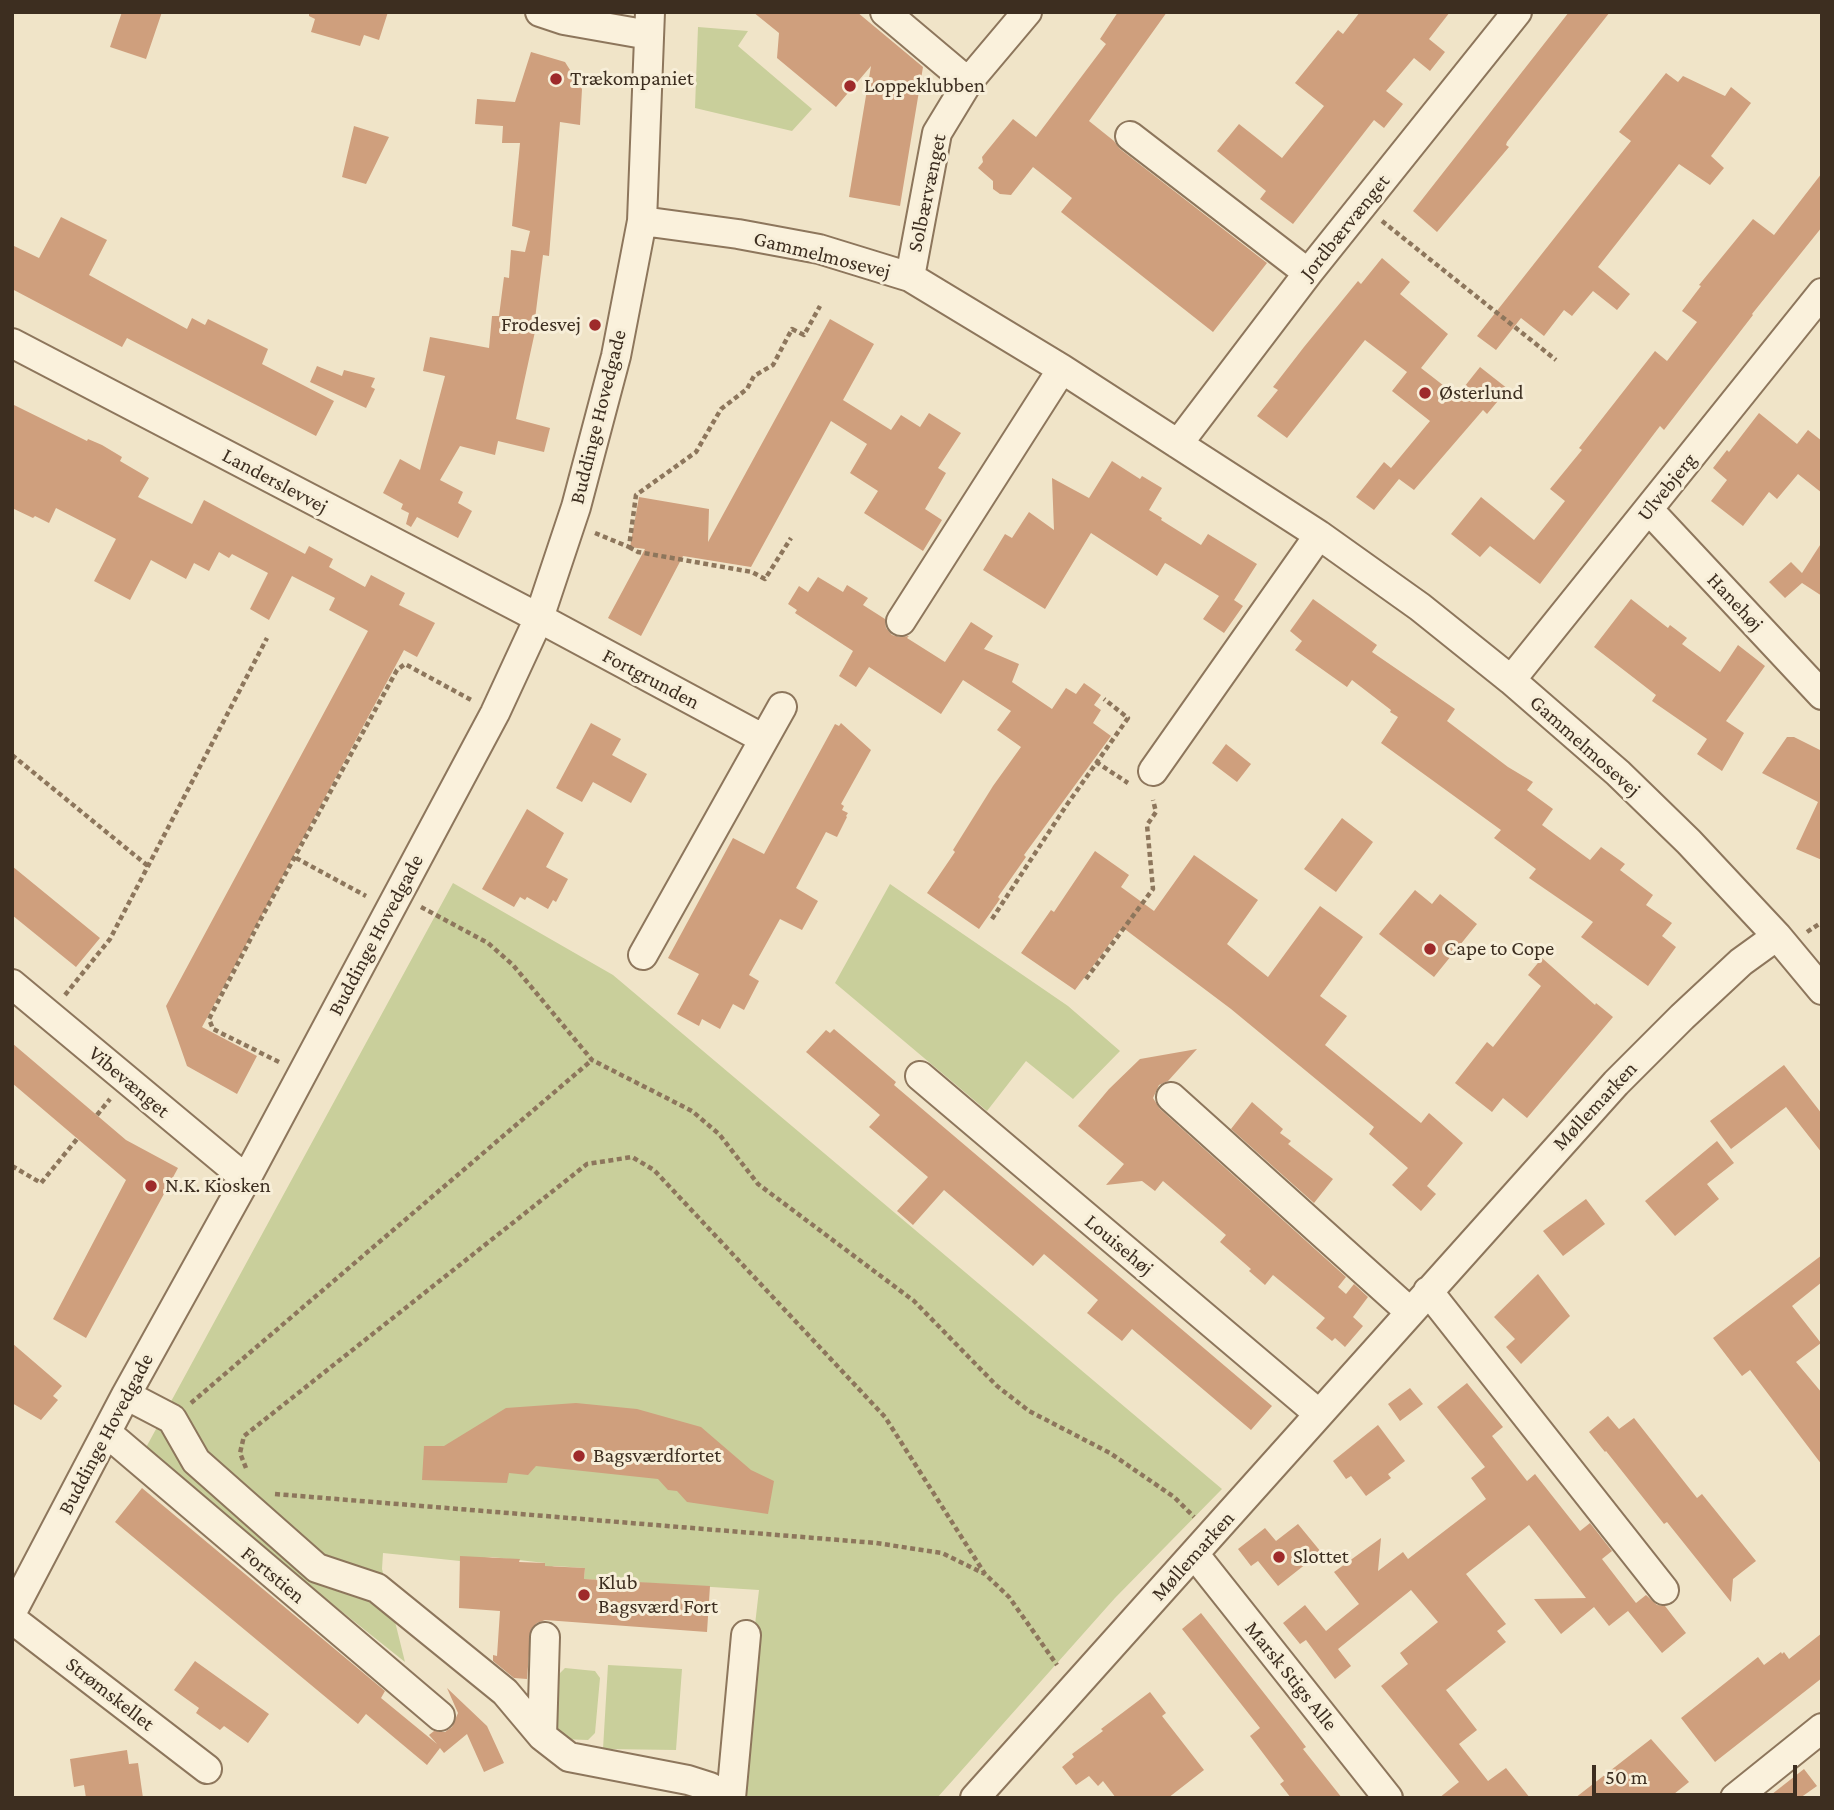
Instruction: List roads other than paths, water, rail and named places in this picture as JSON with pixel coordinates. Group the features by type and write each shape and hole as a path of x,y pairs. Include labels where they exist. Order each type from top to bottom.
{"street":[{"path":"540,12 564,20 649,24"},
{"path":"885,12 968,82"},
{"name":"Solbærvænget","path":"910,277 937,133 968,82 1027,12"},
{"name":"Jordbærvænget","path":"1178,444 1308,273 1517,12"},
{"name":"Buddinge Hovedgade","path":"12,1612 126,1395 246,1179 495,713 539,618 570,525 616,356 642,220 649,24"},
{"path":"1130,136 1308,273"},
{"name":"Gammelmosevej","path":"642,220 738,234 819,250 910,277 1062,369 1319,536 1420,607 1511,680 1618,773 1689,842 1777,936 1822,990"},
{"name":"Ulvebjerg","path":"1511,680 1822,293"},
{"name":"Landerslevvej","path":"12,343 539,618"},
{"path":"901,621 1062,369"},
{"name":"Hanehøj","path":"1649,510 1822,695"},
{"path":"1153,771 1319,536"},
{"name":"Fortgrunden","path":"539,618 764,739"},
{"path":"643,955 782,707"},
{"name":"Møllemarken","path":"975,1798 1627,1071 1741,962 1777,936"},
{"name":"Vibevænget","path":"12,984 246,1179"},
{"name":"Louisehøj","path":"919,1076 1319,1414"},
{"path":"1171,1097 1418,1301 1664,1590"},
{"path":"126,1395 172,1419 196,1461 317,1568 377,1588 505,1692 542,1736 569,1757 688,1780 710,1787 729,1798 746,1635"},
{"name":"Fortstien","path":"107,1433 440,1716"},
{"name":"Marsk Stigs Alle","path":"1203,1545 1388,1798"},
{"name":"Strømskellet","path":"12,1619 207,1769"},
{"path":"542,1736 545,1637"},
{"path":"1735,1798 1822,1728"}],"place":[{"name":"Trækompaniet","path":"556,79"},
{"name":"Loppeklubben","path":"850,86"},
{"name":"Frodesvej","path":"595,325"},
{"name":"Østerlund","path":"1425,393"},
{"name":"Cape to Cope","path":"1430,949"},
{"name":"N.K. Kiosken","path":"151,1186"},
{"name":"Bagsværdfortet","path":"579,1456"},
{"name":"Slottet","path":"1279,1557"},
{"name":"Klub Bagsværd Fort","path":"584,1595"}]}
